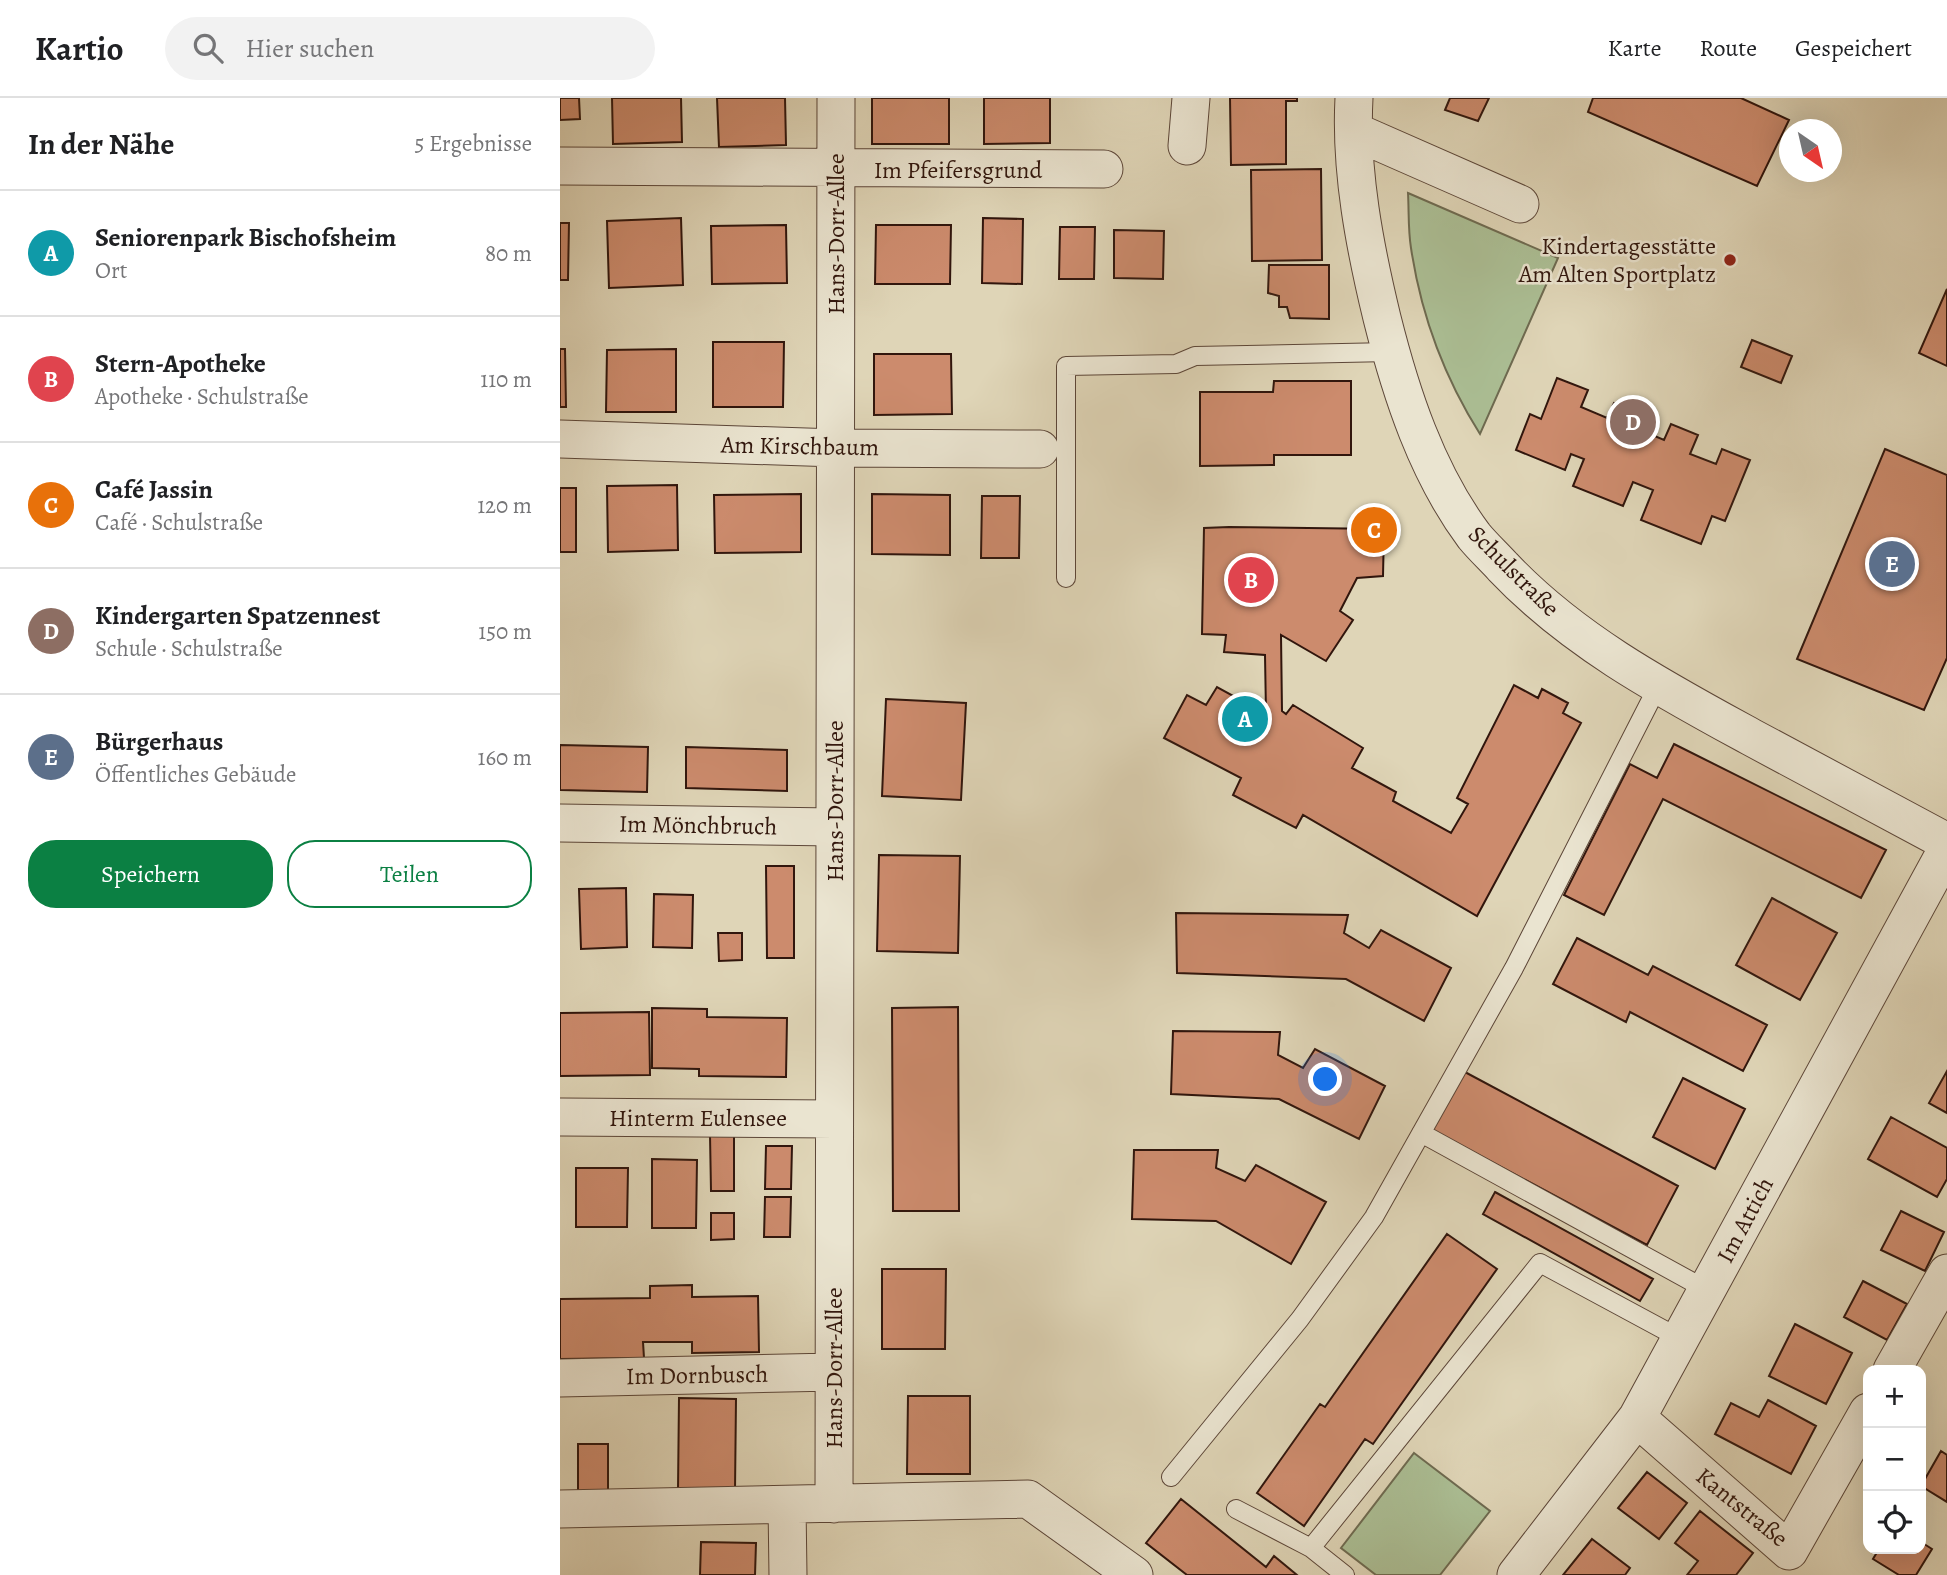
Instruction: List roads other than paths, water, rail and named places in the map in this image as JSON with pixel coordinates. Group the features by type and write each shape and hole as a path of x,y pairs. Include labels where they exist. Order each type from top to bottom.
{"street":[{"name":"Hans-Dorr-Allee","path":"834,1504 836,98"},
{"path":"1187,146 1191,98"},
{"path":"1354,115 1520,204"},
{"name":"Schulstraße","path":"1354,115 1358,183 1372,278 1390,352 1419,439 1445,490 1475,537 1520,584 1576,632 1658,686 1947,842"},
{"name":"Im Pfeifersgrund","path":"560,166 1104,169"},
{"name":"Am Kirschbaum","path":"560,439 836,448 1040,449"},
{"name":"Im Mönchbruch","path":"560,823 835,827"},
{"name":"Im Attich","path":"1516,1575 1637,1418 1947,849"},
{"name":"Hinterm Eulensee","path":"562,1117 834,1119"},
{"path":"1895,1365 1947,1273"},
{"name":"Im Dornbusch","path":"560,1378 834,1372"},
{"name":"Kantstraße","path":"1637,1418 1789,1551 1863,1421"},
{"path":"560,1509 1028,1499 1122,1565"},
{"path":"787,1504 788,1575"}],"lane":[{"path":"1066,578 1066,366 1176,364 1195,356 1390,352"},
{"path":"1171,1477 1300,1319 1374,1217 1514,968 1658,686"},
{"path":"1421,1133 1707,1290"},
{"path":"1311,1548 1540,1263 1681,1339"},
{"path":"1236,1509 1311,1548 1345,1575"}],"place":[{"name":"Kindertagesstätte Am Alten Sportplatz","path":"1730,260"},
{"name":"Kindergarten Spatzennest","path":"1633,422"},
{"name":"Café Jassin","path":"1374,530"},
{"name":"Bürgerhaus","path":"1892,564"},
{"name":"Stern-Apotheke","path":"1251,580"},
{"name":"Seniorenpark Bischofsheim","path":"1245,719"}]}
